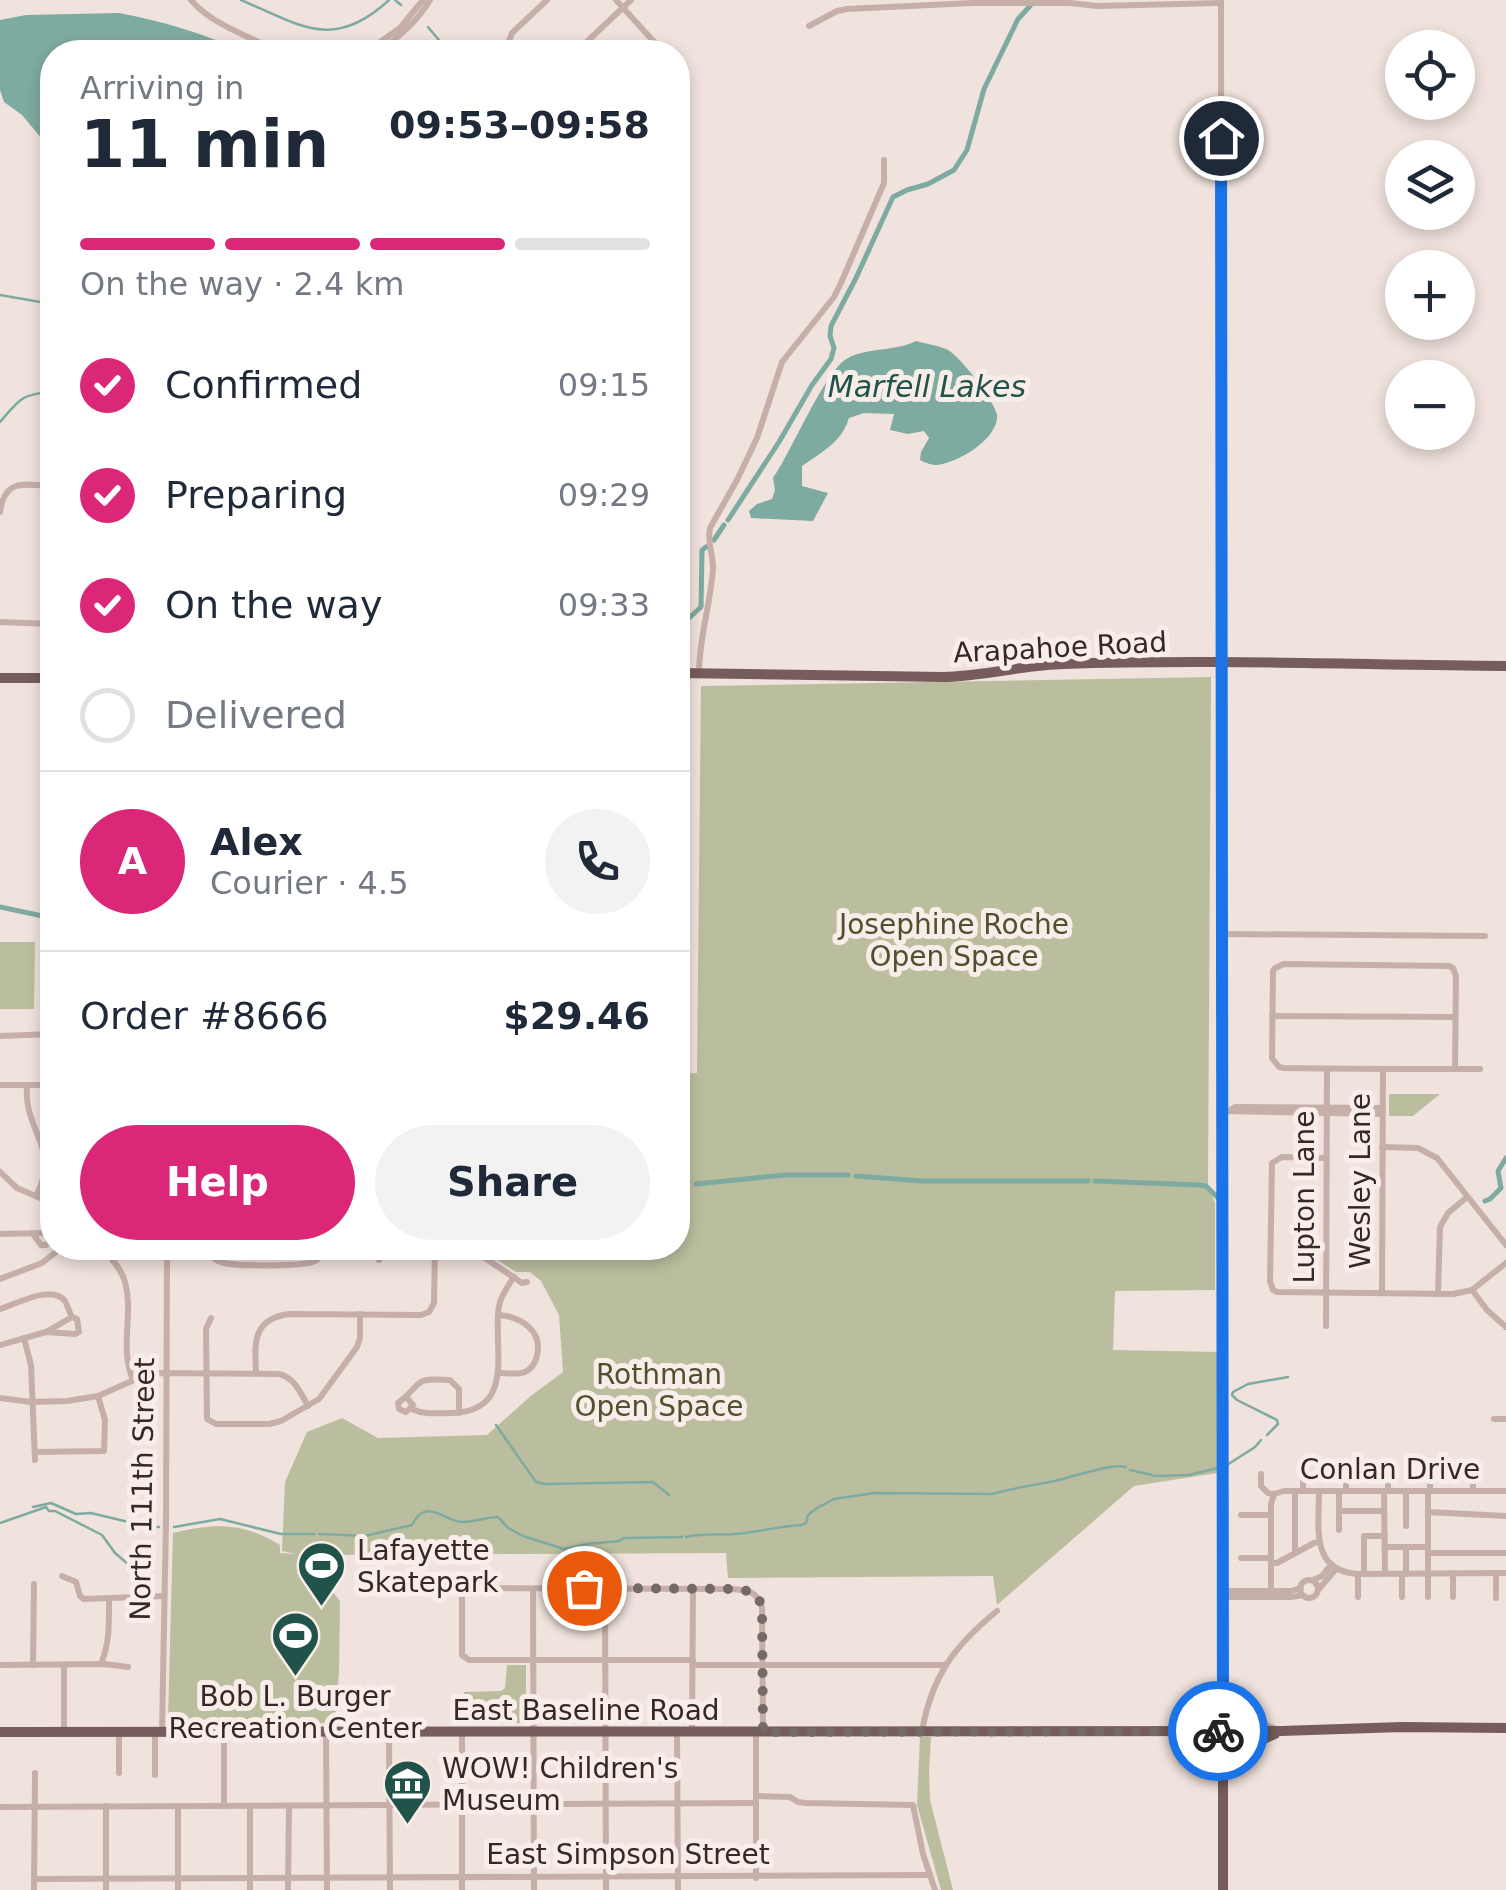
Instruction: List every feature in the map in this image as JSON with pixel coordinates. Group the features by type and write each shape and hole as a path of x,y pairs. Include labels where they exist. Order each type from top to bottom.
{"main road":[{"name":"Arapahoe Road","path":"690,672 966,676 1051,664 1506,666"},
{"path":"0,678 40,678"},
{"name":"East Baseline Road","path":"0,1732 1282,1732 1506,1728"},
{"path":"1176,1730 1199,1744 1223,1768"},
{"path":"1223,1731 1223,1890"},
{"path":"1223,1768 1241,1747 1282,1732"}],"street":[{"path":"191,0 213,19 257,40"},
{"path":"383,40 426,0"},
{"path":"394,40 419,16 426,0"},
{"path":"509,40 546,0"},
{"path":"616,0 652,40"},
{"path":"589,40 631,0"},
{"path":"830,2 838,11"},
{"path":"809,26 838,11 972,3 1070,2 1097,6 1220,2 1222,934 1226,1111 1223,1731"},
{"path":"699,672 713,567 710,528 746,462 782,362 841,284 884,184 884,160"},
{"path":"0,512 8,490 20,484 40,485"},
{"path":"0,622 40,624"},
{"path":"1222,934 1485,936"},
{"path":"1456,1069 1453,968 1337,964 1284,964 1275,968 1272,1058 1276,1065 1284,1068 1456,1069 1480,1068"},
{"path":"1272,1016 1455,1017"},
{"path":"0,1036 40,1034"},
{"name":"Lupton Lane","path":"1326,1326 1327,1068"},
{"name":"Wesley Lane","path":"1382,1294 1383,1068"},
{"path":"0,1085 40,1085"},
{"path":"26,1085 28,1112 40,1143"},
{"path":"1226,1111 1235,1107 1382,1111"},
{"path":"1382,1147 1418,1148 1431,1153 1506,1245"},
{"path":"1326,1158 1282,1157 1274,1160 1270,1168 1272,1290 1453,1294 1472,1290 1506,1263"},
{"path":"0,1172 17,1188 40,1198"},
{"path":"36,1196 40,1186"},
{"path":"1438,1294 1440,1227 1448,1213 1468,1197"},
{"path":"0,1234 32,1233"},
{"path":"0,1279 46,1260"},
{"path":"112,1260 126,1289 126,1356 133,1380"},
{"name":"North 111th Street","path":"156,1775 164,1596 166,1260"},
{"path":"216,1260 224,1264 292,1264 316,1260"},
{"path":"256,1374 257,1336 268,1320 282,1315 429,1312 434,1303 435,1260"},
{"path":"488,1260 522,1283 528,1282"},
{"path":"459,1413 459,1388 450,1380 421,1381 398,1406 406,1412 412,1409 459,1413 484,1402 496,1386 500,1303 514,1277"},
{"path":"1472,1290 1506,1326"},
{"path":"0,1309 47,1293 61,1298 79,1324 79,1332 46,1332"},
{"path":"211,1318 206,1329 207,1419 216,1424 276,1423 319,1399 357,1348 360,1314"},
{"path":"499,1315 512,1316 530,1328 537,1338 538,1351 528,1370 499,1373"},
{"path":"0,1345 46,1332 72,1317"},
{"path":"24,1338 31,1365 35,1456 104,1452 104,1420 98,1396"},
{"path":"0,1398 66,1402 98,1396 150,1373 278,1374 290,1378 308,1406"},
{"path":"1494,1419 1506,1419"},
{"path":"1295,1553 1303,1472"},
{"path":"1339,1530 1346,1472"},
{"path":"1385,1574 1388,1472"},
{"path":"1261,1474 1261,1486 1274,1494 1271,1591"},
{"path":"1473,1475 1473,1491"},
{"path":"1428,1597 1430,1476"},
{"path":"1319,1491 1320,1542 1333,1567 1361,1574 1506,1573"},
{"path":"1406,1491 1406,1526"},
{"name":"Conlan Drive","path":"1274,1494 1506,1491"},
{"path":"1339,1511 1384,1511"},
{"path":"1428,1512 1506,1516"},
{"path":"1241,1515 1271,1515"},
{"path":"1358,1597 1364,1536 1384,1536"},
{"path":"1241,1558 1276,1563 1320,1542"},
{"path":"1384,1547 1506,1553"},
{"path":"1402,1597 1406,1547"},
{"path":"1223,1594 1291,1591 1310,1598 1333,1567"},
{"path":"1302,1592 1303,1583 1333,1567"},
{"path":"1453,1573 1453,1597"},
{"path":"1496,1573 1496,1598"},
{"path":"62,1576 76,1582 84,1598 164,1596"},
{"path":"1311,1581 1318,1591"},
{"path":"33,1665 34,1584"},
{"path":"606,1588 606,1890"},
{"path":"533,1589 534,1890"},
{"path":"692,1732 693,1589"},
{"path":"756,1878 756,1800 762,1666 762,1608 752,1592 463,1590 462,1655 468,1660 762,1666 944,1665"},
{"path":"1223,1594 1292,1597 1302,1592"},
{"path":"101,1664 109,1633 109,1598"},
{"path":"922,1731 930,1693 944,1665 996,1611"},
{"path":"0,1665 128,1667"},
{"path":"64,1665 64,1731"},
{"path":"1223,1693 1233,1708 1282,1732"},
{"path":"119,1731 119,1773"},
{"path":"224,1731 224,1806"},
{"path":"326,1731 327,1890"},
{"path":"389,1732 390,1890"},
{"path":"462,1732 462,1890"},
{"path":"677,1732 678,1890"},
{"path":"34,1890 35,1773"},
{"path":"0,1806 678,1804 790,1797 806,1803 913,1805 935,1890"},
{"path":"106,1806 106,1890"},
{"path":"178,1806 178,1890"},
{"path":"250,1806 250,1890"},
{"path":"288,1890 290,1806"},
{"name":"East Simpson Street","path":"34,1878 930,1875"}],"green space":[{"path":"1211,677 1208,1185 1215,1203 1215,1290 1115,1291 1113,1350 1219,1352 1217,1473 1134,1486 997,1605 993,1576 728,1578 726,1553 319,1555 319,1575 340,1601 335,1723 174,1724 168,1718 173,1533 215,1526 241,1528 280,1545 280,1553 296,1554 282,1551 285,1482 307,1432 342,1418 378,1438 487,1435 563,1372 559,1315 541,1281 530,1272 516,1272 498,1260 690,1260 690,1073 697,1073 701,686"},
{"path":"0,942 35,942 34,1009 0,1009"},
{"path":"1389,1094 1440,1094 1413,1116 1389,1116"},
{"path":"507,1665 526,1665 526,1723 451,1723 451,1703 464,1708 464,1692 505,1688"},
{"path":"920,1737 931,1737 930,1800 953,1890 941,1890 917,1805"}],"water":[{"path":"119,13 216,40 40,40 40,136 22,115 4,102 0,90 0,20 26,15"},
{"name":"Marfell Lakes","path":"916,341 952,353 984,390 997,415 996,424 984,441 954,460 935,465 920,460 929,438 924,431 908,434 890,430 894,414 864,413 849,418 836,440 802,466 802,486 828,493 813,521 751,518 749,511 772,499 773,478 839,365 856,355"}],"waterway":[{"path":"241,0 316,29 351,25 389,0"},
{"path":"395,0 401,5"},
{"path":"728,520 831,359 831,326 893,197 954,170 967,150 984,89 1018,19 1030,6"},
{"path":"428,27 439,40"},
{"path":"0,295 40,302"},
{"path":"0,422 22,399 40,393"},
{"path":"714,540 724,525"},
{"path":"690,617 701,607 702,550 706,547"},
{"path":"0,907 40,915"},
{"path":"1485,1201 1501,1188 1498,1171 1506,1158"},
{"path":"696,1184 785,1175 848,1175"},
{"path":"856,1176 922,1181 1088,1181"},
{"path":"1095,1181 1206,1186 1219,1199"},
{"path":"1267,1435 1278,1424 1277,1420 1237,1400 1233,1392 1248,1384 1288,1377"},
{"path":"496,1425 536,1482 653,1482 669,1495"},
{"path":"1227,1465 1261,1440"},
{"path":"686,1537 802,1525 808,1515 834,1499 874,1493 992,1494 1126,1467"},
{"path":"1154,1476 1189,1475 1218,1468"},
{"path":"1130,1470 1152,1475"},
{"path":"33,1507 51,1503 76,1514 91,1513 159,1527"},
{"path":"0,1523 46,1507 102,1535 115,1553 148,1581"},
{"path":"319,1534 365,1536 412,1525 430,1511 463,1522 498,1517 523,1536 564,1549 624,1538 682,1537"},
{"path":"174,1527 220,1519 281,1534 314,1534"}],"way so far":[{"path":"584,1588 752,1592 762,1608 763,1732 1218,1731"}],"place":[{"name":"Lafayette Skatepark","path":"322,1608"},
{"name":"Bob L. Burger Recreation Center","path":"295,1678"},
{"name":"WOW! Children's Museum","path":"407,1826"}],"route":[{"path":"1218,1731 1223,1731 1224,1326 1221,138"}],"park label":[{"name":"Josephine Roche Open Space","path":"954,940"},
{"name":"Rothman Open Space","path":"659,1390"}]}
